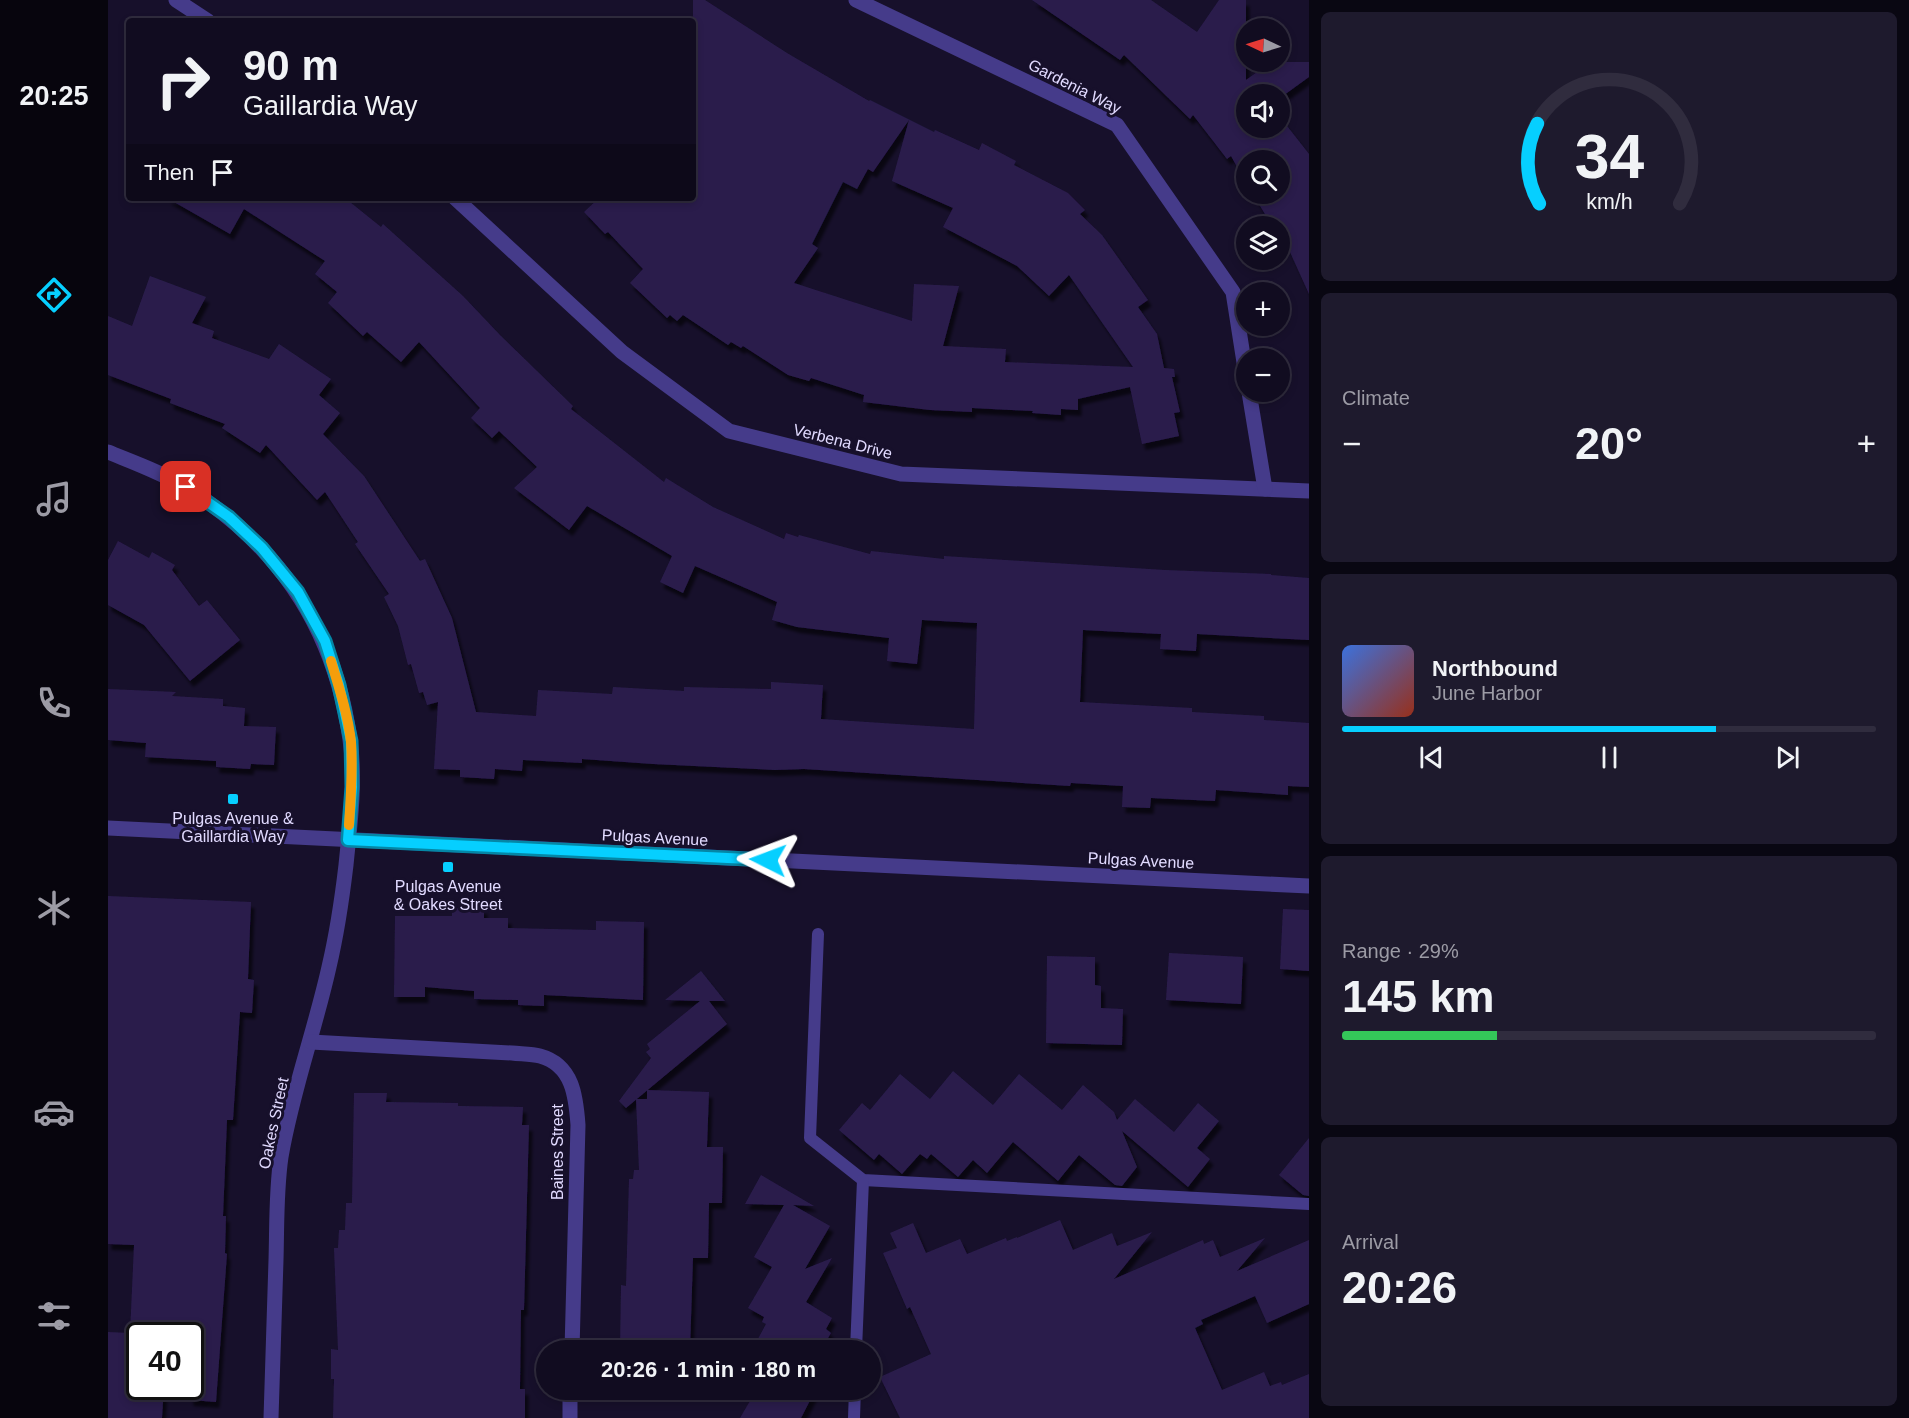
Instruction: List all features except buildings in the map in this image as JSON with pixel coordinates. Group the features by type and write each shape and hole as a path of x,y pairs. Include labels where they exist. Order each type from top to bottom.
{"street":[{"path":"176,0 203,18"},
{"name":"Gardenia Way","path":"856,0 1117,125 1233,292 1242,348"},
{"name":"Verbena Drive","path":"459,201 622,352 729,431 901,474 1309,491"},
{"path":"1251,402 1265,489"},
{"name":"Oakes Street","path":"108,452 186,487 229,517 262,548 298,592 325,641 339,685 351,741 352,787 341,911 311,1042 290,1111 281,1159 277,1202 272,1418"},
{"name":"Pulgas Avenue","path":"108,828 1309,886"},
{"name":"Baines Street","path":"311,1042 540,1056 557,1064 563,1070 569,1077 576,1099 578,1125 572,1340"},
{"path":"570,1400 570,1418"}],"lane":[{"path":"818,934 810,1138 863,1180 1309,1204"},
{"path":"856,1340 863,1180"},
{"path":"854,1418 855,1400"}],"slow traffic":[{"path":"331,661 339,685 351,741 352,787 349,825"}],"place":[{"name":"Pulgas Avenue & Gaillardia Way","path":"233,799"},
{"name":"Pulgas Avenue & Oakes Street","path":"448,867"}],"route":[{"path":"186,487 229,517 262,548 298,592 325,641 339,685 351,741 352,787 348,840 768,860"}]}
